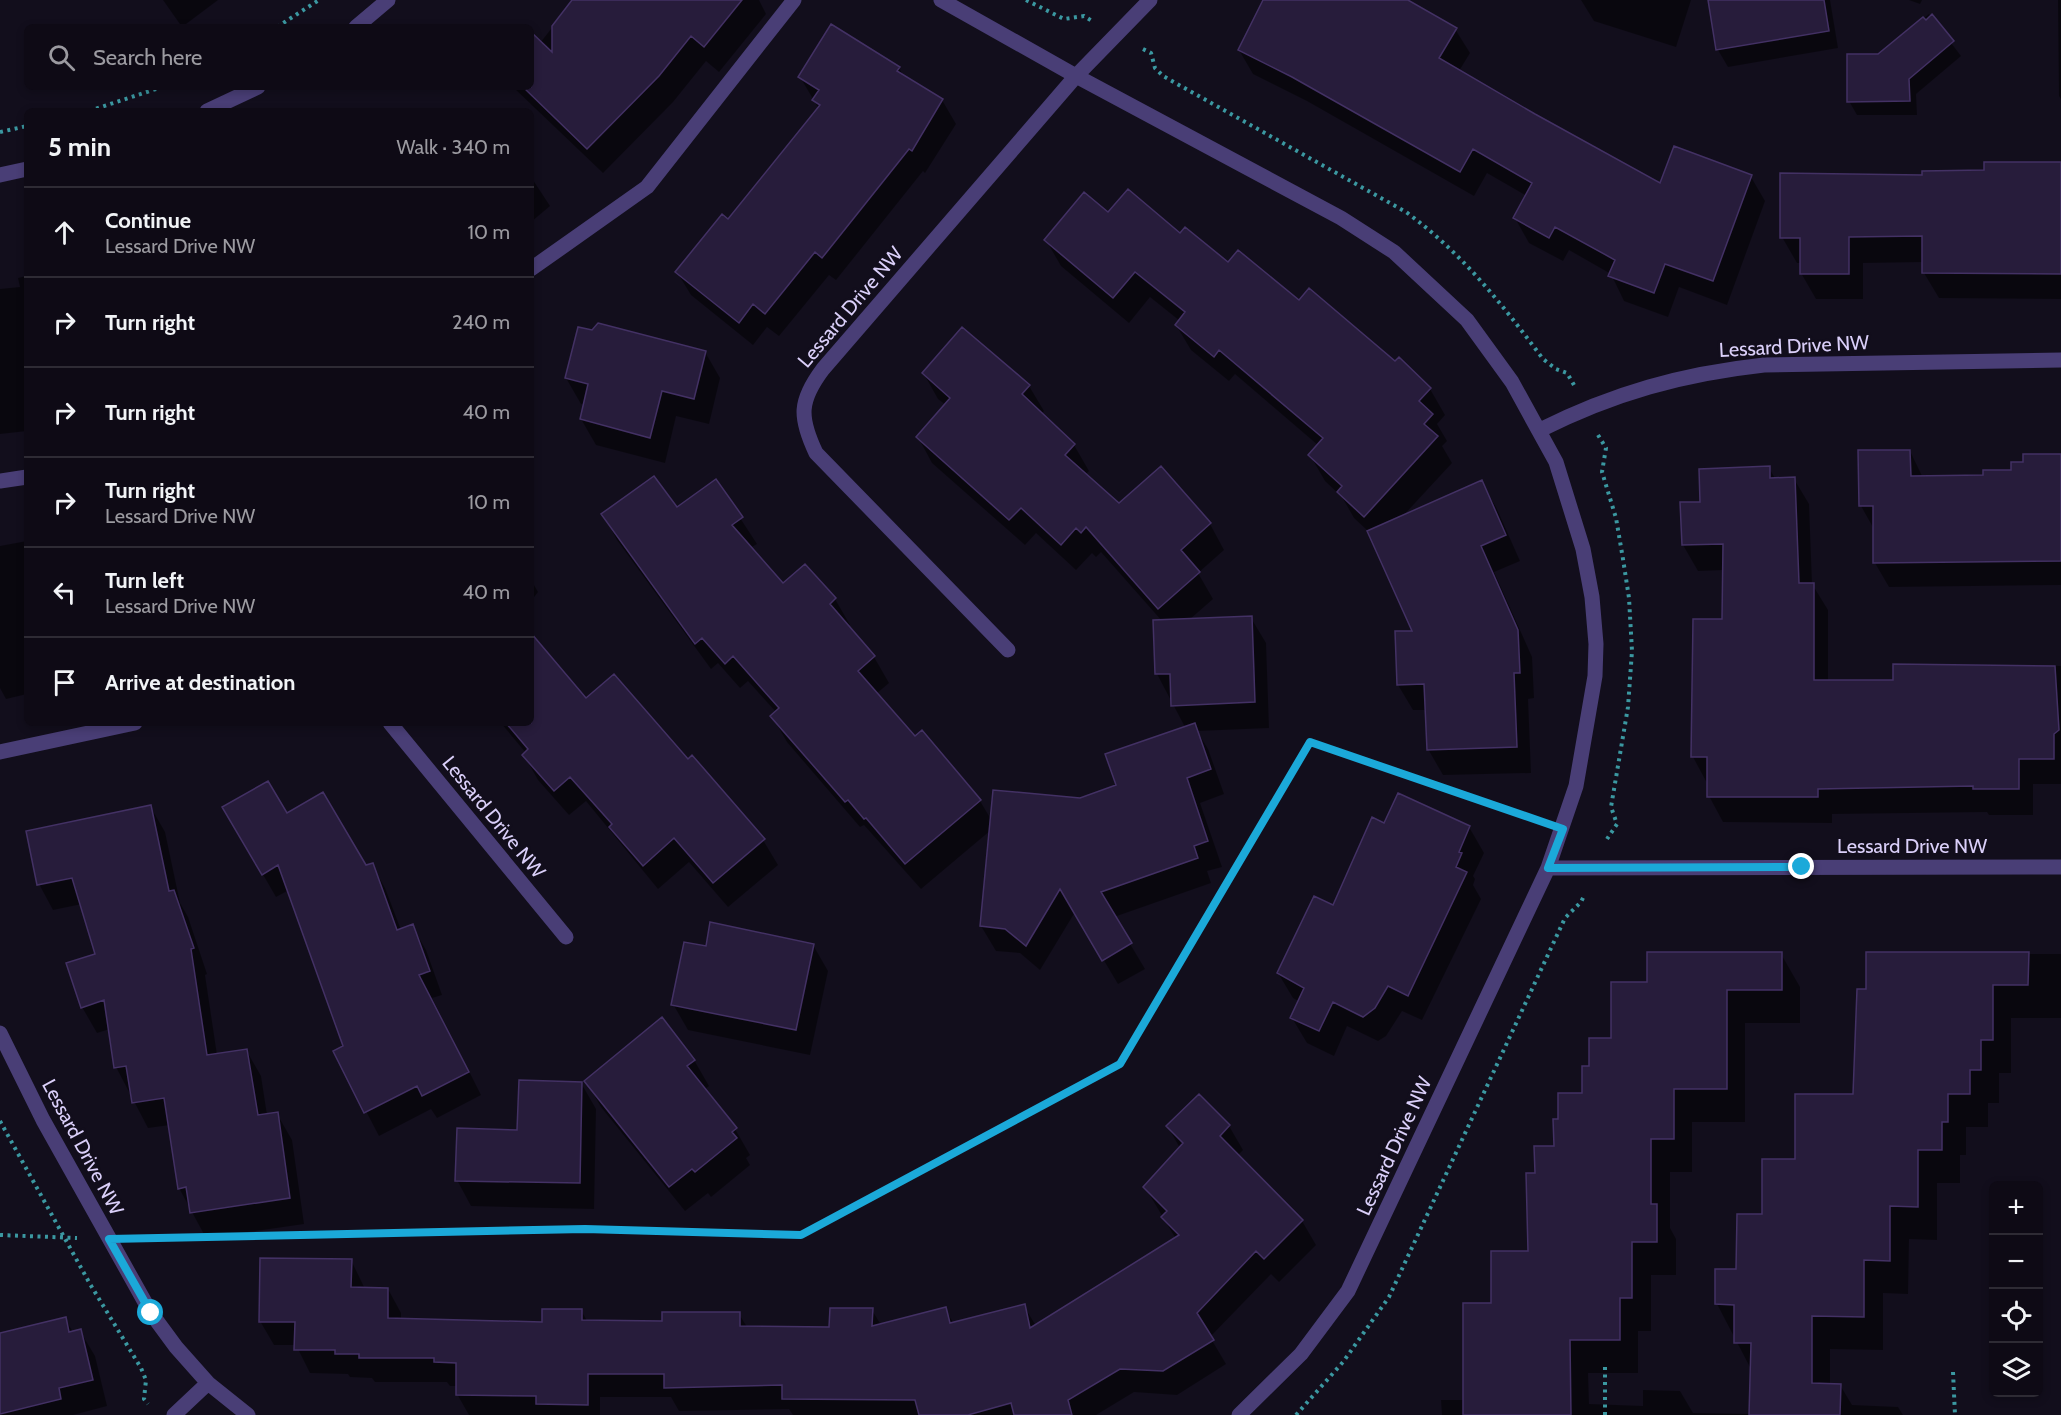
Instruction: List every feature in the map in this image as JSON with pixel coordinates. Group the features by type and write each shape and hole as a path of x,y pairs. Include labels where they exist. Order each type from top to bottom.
{"street":[{"path":"360,24 388,0"},
{"path":"534,267 647,187 794,0"},
{"name":"Lessard Drive NW","path":"941,0 1076,76 1341,218 1394,252 1467,320 1512,382 1540,430 1564,484 1583,549 1592,597 1596,644 1590,713 1576,786 1548,868 1348,1291 1301,1354 1239,1415"},
{"name":"Lessard Drive NW","path":"1008,650 816,453 807,434 804,412 807,391 823,369 1076,76 1150,0"},
{"path":"213,108 252,90"},
{"path":"0,175 24,170"},
{"name":"Lessard Drive NW","path":"1540,430 1585,408 1647,386 1689,375 1728,369 1764,365 2061,360"},
{"path":"0,481 24,477"},
{"path":"0,752 121,726"},
{"name":"Lessard Drive NW","path":"392,726 566,937"},
{"name":"Lessard Drive NW","path":"1548,868 2061,867"},
{"name":"Lessard Drive NW","path":"0,1033 43,1120 151,1313 176,1347 208,1383 248,1415"},
{"path":"174,1415 208,1383"}],"path":[{"path":"282,24 319,0"},
{"path":"1026,0 1064,19 1084,16"},
{"path":"98,108 153,90"},
{"path":"0,132 24,127"},
{"path":"0,1235 109,1239 585,1229 801,1235 1120,1064 1310,742 1563,829"},
{"path":"1296,1415 1357,1345 1389,1297 1565,918 1571,909 1581,902"},
{"path":"0,1120 64,1237 141,1368 146,1380 144,1399"},
{"path":"1605,1367 1605,1415"},
{"path":"1953,1372 1955,1415"}],"building":[{"path":"572,0 742,0 704,47 691,36 659,76 587,149 526,90 534,90 534,35 552,52 552,26"},
{"path":"1263,0 1408,0 1457,28 1439,58 1660,183 1674,146 1752,175 1713,281 1665,264 1654,293 1608,276 1615,260 1555,227 1549,238 1513,218 1532,183 1473,149 1460,172 1292,77 1238,50"},
{"path":"1708,0 1824,0 1829,31 1716,50"},
{"path":"1932,14 1954,41 1909,79 1910,101 1847,102 1847,54 1878,54 1923,17 1926,20"},
{"path":"831,24 900,67 897,71 943,99 912,151 909,149 822,258 815,252 765,314 753,304 739,323 675,272 722,214 728,219 820,105 812,100 819,90 798,77"},
{"path":"1984,162 2061,162 2061,274 1922,273 1922,236 1849,237 1849,274 1800,274 1800,238 1780,238 1780,173 1922,175 1922,171 1984,170"},
{"path":"1128,189 1180,233 1185,227 1228,262 1238,250 1299,300 1309,288 1395,361 1399,357 1431,388 1419,401 1433,414 1424,424 1438,436 1364,517 1337,492 1342,486 1308,455 1323,438 1219,350 1214,357 1175,325 1185,312 1135,272 1113,298 1044,240 1084,192 1108,212"},
{"path":"598,323 706,351 694,399 662,391 650,438 580,419 588,384 565,378 578,327 592,330"},
{"path":"962,327 1030,385 1022,394 1075,444 1065,455 1119,503 1161,466 1211,523 1181,550 1200,572 1158,609 1086,527 1081,533 1076,528 1061,545 1021,508 1009,520 916,437 950,398 922,373"},
{"path":"1858,450 1910,450 1911,476 1983,475 1983,470 2011,470 2011,462 2023,462 2023,454 2061,454 2061,561 1873,563 1873,506 1859,506"},
{"path":"1770,466 1770,478 1795,477 1799,583 1814,583 1814,680 1893,680 1893,664 2055,666 2059,730 2054,734 2054,759 2019,759 2019,789 1973,789 1973,786 1818,789 1818,797 1707,797 1707,757 1691,757 1693,619 1722,619 1723,544 1682,545 1680,502 1700,502 1699,469"},
{"path":"654,476 677,507 716,479 743,517 732,525 783,583 805,564 836,598 830,604 875,656 858,671 915,736 922,730 981,800 905,864 866,818 864,819 848,800 845,802 770,716 779,708 733,656 725,664 702,638 695,644 601,514"},
{"path":"1482,480 1506,535 1481,546 1518,630 1520,673 1514,673 1517,747 1427,750 1424,684 1397,685 1395,631 1412,631 1367,531"},
{"path":"1252,616 1255,702 1171,706 1170,674 1155,674 1153,620"},
{"path":"534,637 586,698 614,674 688,759 692,755 765,839 713,883 674,838 643,866 609,827 612,824 570,777 554,791 522,755 528,749 509,726 534,726"},
{"path":"1195,723 1211,769 1187,778 1208,841 1194,846 1198,858 1101,892 1132,943 1102,961 1060,889 1026,946 1005,929 980,926 993,790 1080,798 1116,785 1105,754"},
{"path":"268,781 287,813 323,792 366,865 373,863 397,930 413,924 430,971 419,975 469,1072 422,1096 417,1086 364,1113 333,1051 343,1046 278,865 262,875 222,807"},
{"path":"1398,793 1470,826 1459,852 1462,853 1456,867 1467,872 1408,996 1388,986 1375,1008 1363,1017 1333,1002 1319,1031 1290,1018 1304,988 1277,973 1314,896 1333,905 1372,817 1384,823"},
{"path":"151,805 169,891 174,890 194,948 191,949 207,1055 247,1049 258,1115 278,1112 290,1198 190,1213 186,1187 178,1189 164,1098 132,1103 126,1066 114,1068 104,1000 81,1008 66,963 95,954 72,878 37,885 26,831"},
{"path":"710,922 814,944 796,1030 671,1005 684,942 706,946"},
{"path":"1647,952 1782,952 1782,990 1727,990 1727,1089 1674,1089 1674,1139 1651,1139 1651,1204 1657,1204 1657,1242 1632,1242 1632,1298 1620,1298 1620,1340 1570,1340 1571,1415 1463,1415 1463,1303 1491,1303 1491,1251 1528,1251 1526,1173 1535,1173 1534,1146 1554,1146 1553,1119 1558,1119 1558,1093 1582,1093 1582,1066 1589,1066 1589,1038 1611,1038 1611,982 1647,982"},
{"path":"1866,952 2029,952 2028,985 1993,985 1993,1040 1981,1040 1981,1070 1970,1070 1970,1094 1948,1094 1948,1122 1942,1122 1942,1150 1918,1150 1918,1207 1890,1206 1890,1261 1864,1260 1864,1317 1812,1316 1812,1383 1841,1384 1840,1415 1749,1415 1751,1343 1734,1343 1734,1305 1715,1304 1715,1269 1736,1269 1737,1214 1762,1214 1762,1159 1795,1159 1795,1094 1853,1094 1857,989 1866,989"},
{"path":"662,1017 695,1060 687,1066 737,1128 732,1132 737,1138 695,1172 692,1169 669,1187 584,1081"},
{"path":"519,1080 582,1082 580,1183 455,1181 457,1128 517,1130"},
{"path":"1199,1094 1230,1125 1220,1136 1303,1220 1264,1259 1256,1251 1197,1313 1214,1340 1163,1371 1120,1369 1068,1400 1072,1415 1014,1415 1011,1403 968,1415 919,1415 915,1400 782,1399 782,1385 664,1388 664,1374 588,1374 588,1405 536,1404 536,1396 456,1395 456,1363 434,1362 434,1358 359,1358 359,1354 335,1354 335,1350 294,1350 295,1322 259,1322 260,1258 352,1259 351,1287 388,1288 388,1318 542,1322 542,1309 582,1309 582,1320 662,1321 662,1312 740,1312 740,1326 829,1327 830,1308 873,1308 872,1326 946,1307 950,1323 1025,1304 1030,1328 1179,1235 1161,1217 1167,1211 1143,1187 1183,1143 1166,1126"},
{"path":"66,1317 69,1332 81,1329 93,1380 59,1388 61,1399 0,1414 0,1333"}],"route":[{"path":"151,1313 109,1239 585,1229 801,1235 1120,1064 1310,742 1563,829 1548,868 1802,867"}]}
